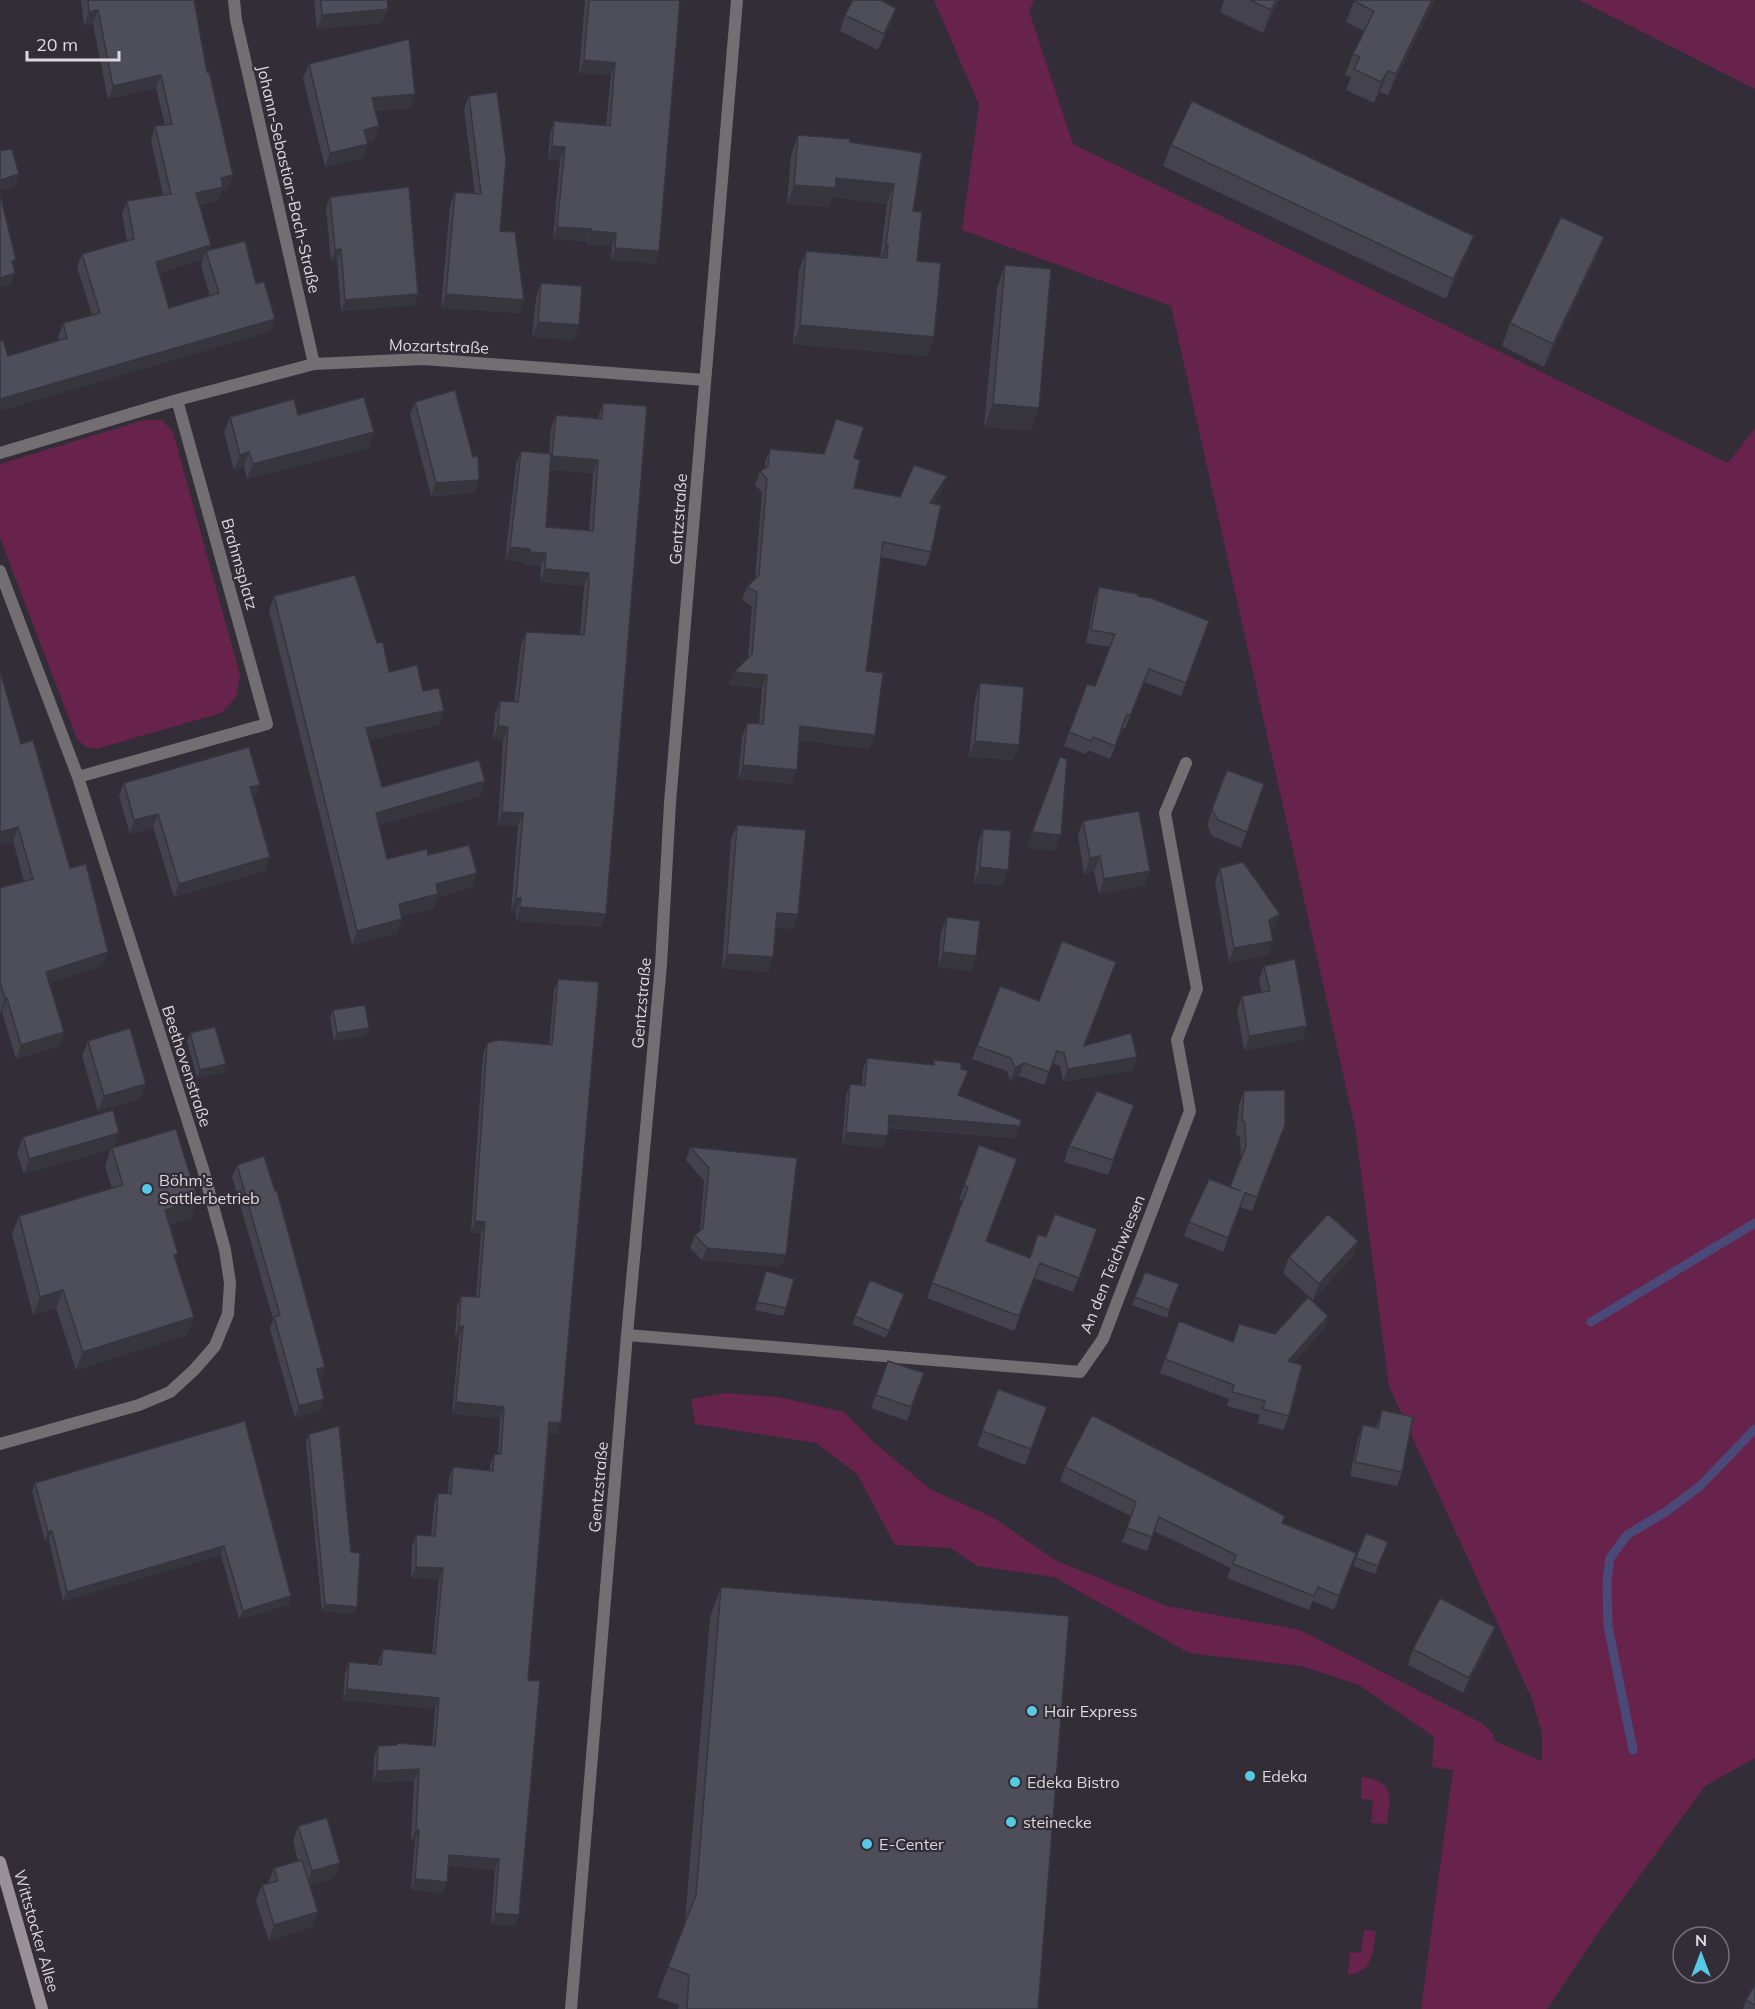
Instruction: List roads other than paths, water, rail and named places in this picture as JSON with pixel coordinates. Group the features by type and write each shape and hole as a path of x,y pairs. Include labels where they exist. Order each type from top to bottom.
{"main road":[{"name":"Wittstocker Allee","path":"0,1862 42,2009"}],"street":[{"name":"Johann-Sebastian-Bach-Straße","path":"234,0 238,31 314,364"},
{"name":"Gentzstraße","path":"571,2009 627,1335 661,965 670,803 737,0"},
{"name":"Mozartstraße","path":"177,400 314,364 423,359 705,380"},
{"path":"0,453 177,400"},
{"name":"Brahmsplatz","path":"78,777 267,724 177,400"},
{"name":"Beethovenstraße","path":"0,571 78,777 203,1169 225,1250 230,1283 228,1314 215,1346 170,1392 139,1405 0,1444"},
{"name":"An den Teichwiesen","path":"627,1335 1080,1372 1103,1339 1190,1111 1177,1040 1197,989 1165,813 1186,763"}],"waterway":[{"path":"1591,1322 1755,1223"},
{"path":"1633,1750 1608,1626 1607,1581 1610,1558 1627,1535 1667,1511 1700,1486 1755,1429"}],"place":[{"name":"Böhm’s Sattlerbetrieb","path":"147,1189"},
{"name":"Hair Express","path":"1032,1711"},
{"name":"Edeka","path":"1250,1776"},
{"name":"Edeka Bistro","path":"1015,1782"},
{"name":"steinecke","path":"1011,1822"},
{"name":"E-Center","path":"867,1844"}]}
